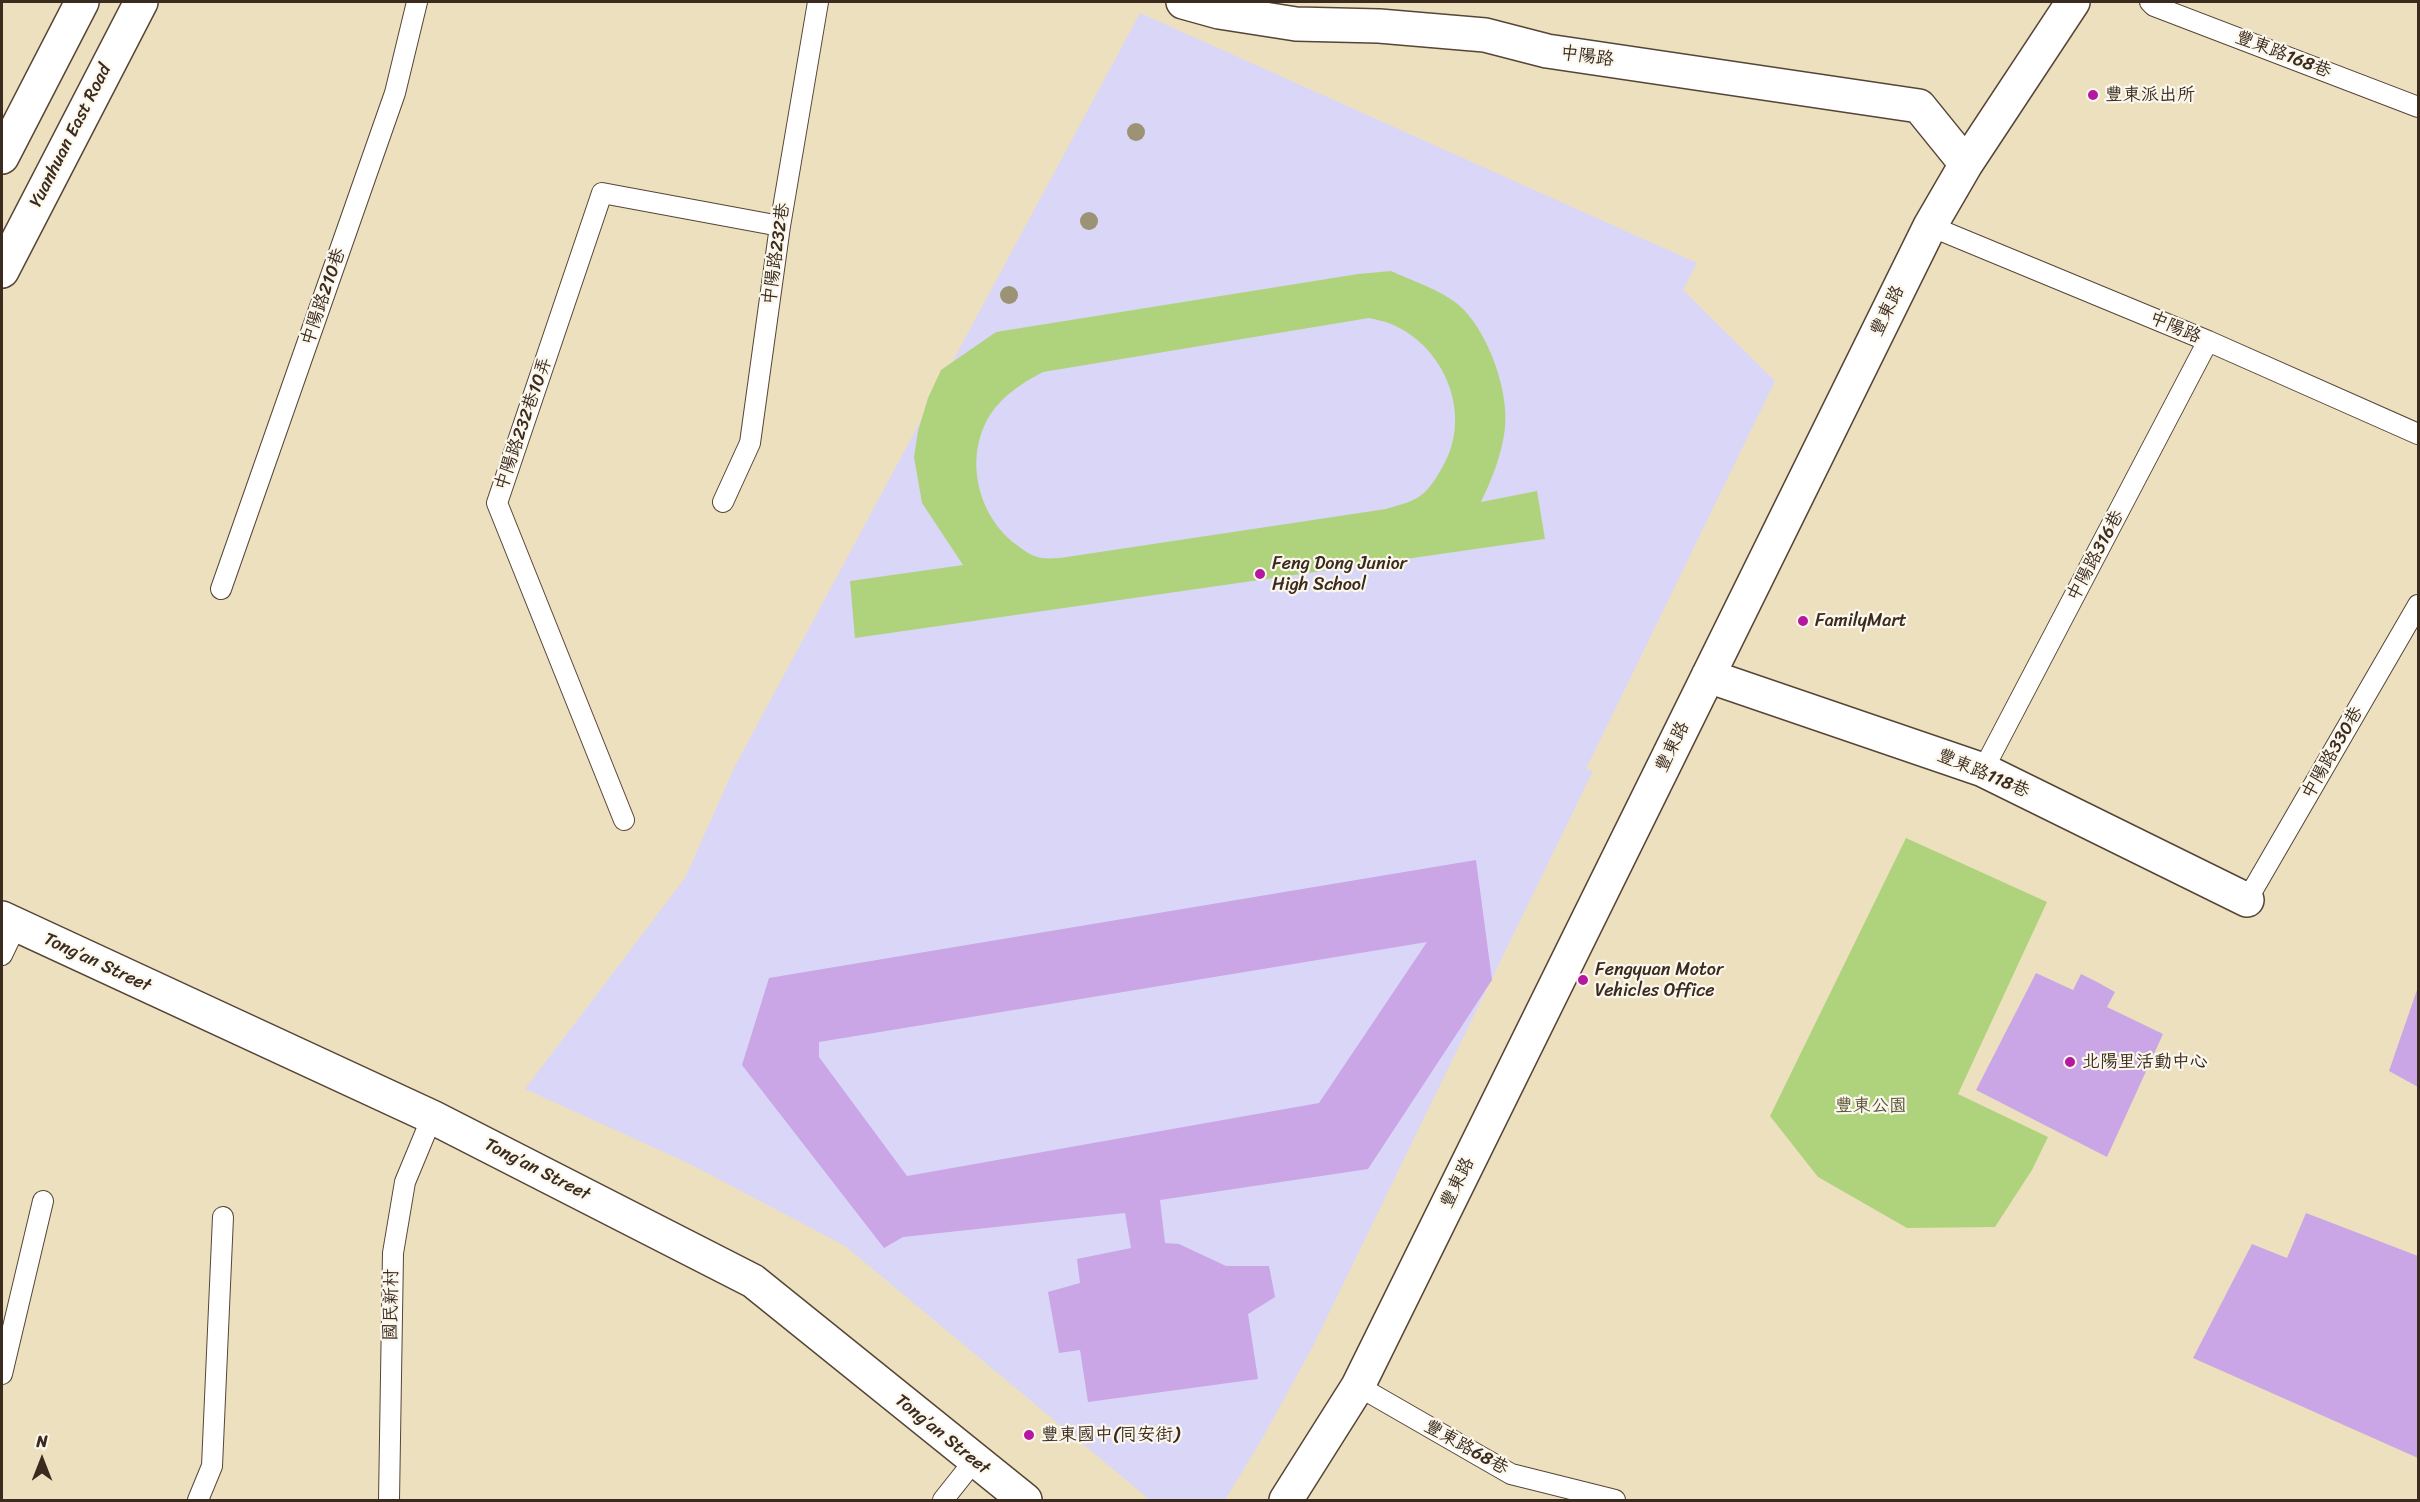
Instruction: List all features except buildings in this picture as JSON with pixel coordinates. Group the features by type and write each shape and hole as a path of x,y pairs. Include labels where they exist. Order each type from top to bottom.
{"street":[{"path":"2,157 82,2"},
{"name":"Yuanhuan East Road","path":"2,271 141,2"},
{"name":"中陽路","path":"1183,2 1219,12 1296,24 1378,26 1485,35 1547,51 1919,106 1966,164"},
{"name":"豐東路","path":"1287,1500 1358,1386 1930,226 1966,164 2073,2"},
{"name":"豐東路118巷","path":"1708,676 1983,770 2247,900"},
{"name":"Tong’an Street","path":"9,922 432,1117 753,1281 1025,1500"}],"lane":[{"name":"中陽路210巷","path":"221,589 395,93 417,2"},
{"name":"中陽路232巷","path":"723,502 750,443 780,226 818,2"},
{"name":"豐東路168巷","path":"2150,2 2154,6 2418,107"},
{"name":"中陽路232巷10弄","path":"624,820 497,503 602,192 780,226"},
{"name":"中陽路","path":"1930,226 2416,427"},
{"name":"中陽路316巷","path":"1983,770 2208,341"},
{"name":"中陽路330巷","path":"2247,900 2418,605"},
{"path":"2,955 9,922"},
{"name":"國民新村","path":"389,1500 393,1253 405,1182 432,1117"},
{"path":"2,1374 43,1201"},
{"path":"198,1500 212,1466 223,1217"},
{"name":"豐東路68巷","path":"1358,1386 1511,1474 1615,1500"},
{"path":"943,1500 974,1461"}],"shaded area":[{"name":"Feng Dong Junior High School","path":"1140,13 1697,263 1683,290 1775,381 1586,769 1593,771 1312,1348 1262,1439 1225,1500 1150,1500 845,1246 690,1164 525,1089 685,878 735,766"}],"green space":[{"path":"1391,271 1448,297 1457,303 1473,321 1482,334 1495,365 1504,398 1505,413 1504,438 1499,457 1481,502 1537,491 1545,539 855,638 850,581 963,565 922,503 914,457 918,431 928,398 941,370 996,332 1358,274","holes":["1369,318 1391,324 1410,334 1426,348 1439,365 1454,404 1455,425 1452,446 1435,479 1417,498 1386,509 1060,558 1035,556 1014,543 1001,531 983,500 976,466 982,431 990,415 1001,401 1020,385 1043,372"]},
{"name":"豐東公園","path":"1906,838 2047,902 1958,1094 2048,1137 2032,1170 1995,1227 1907,1228 1818,1177 1770,1116"}],"place":[{"name":"豐東派出所","path":"2093,95"},
{"name":"Feng Dong Junior High School","path":"1260,574"},
{"name":"FamilyMart","path":"1803,621"},
{"name":"Fengyuan Motor Vehicles Office","path":"1583,980"},
{"name":"北陽里活動中心","path":"2070,1062"},
{"name":"豐東國中(同安街)","path":"1029,1435"}]}
